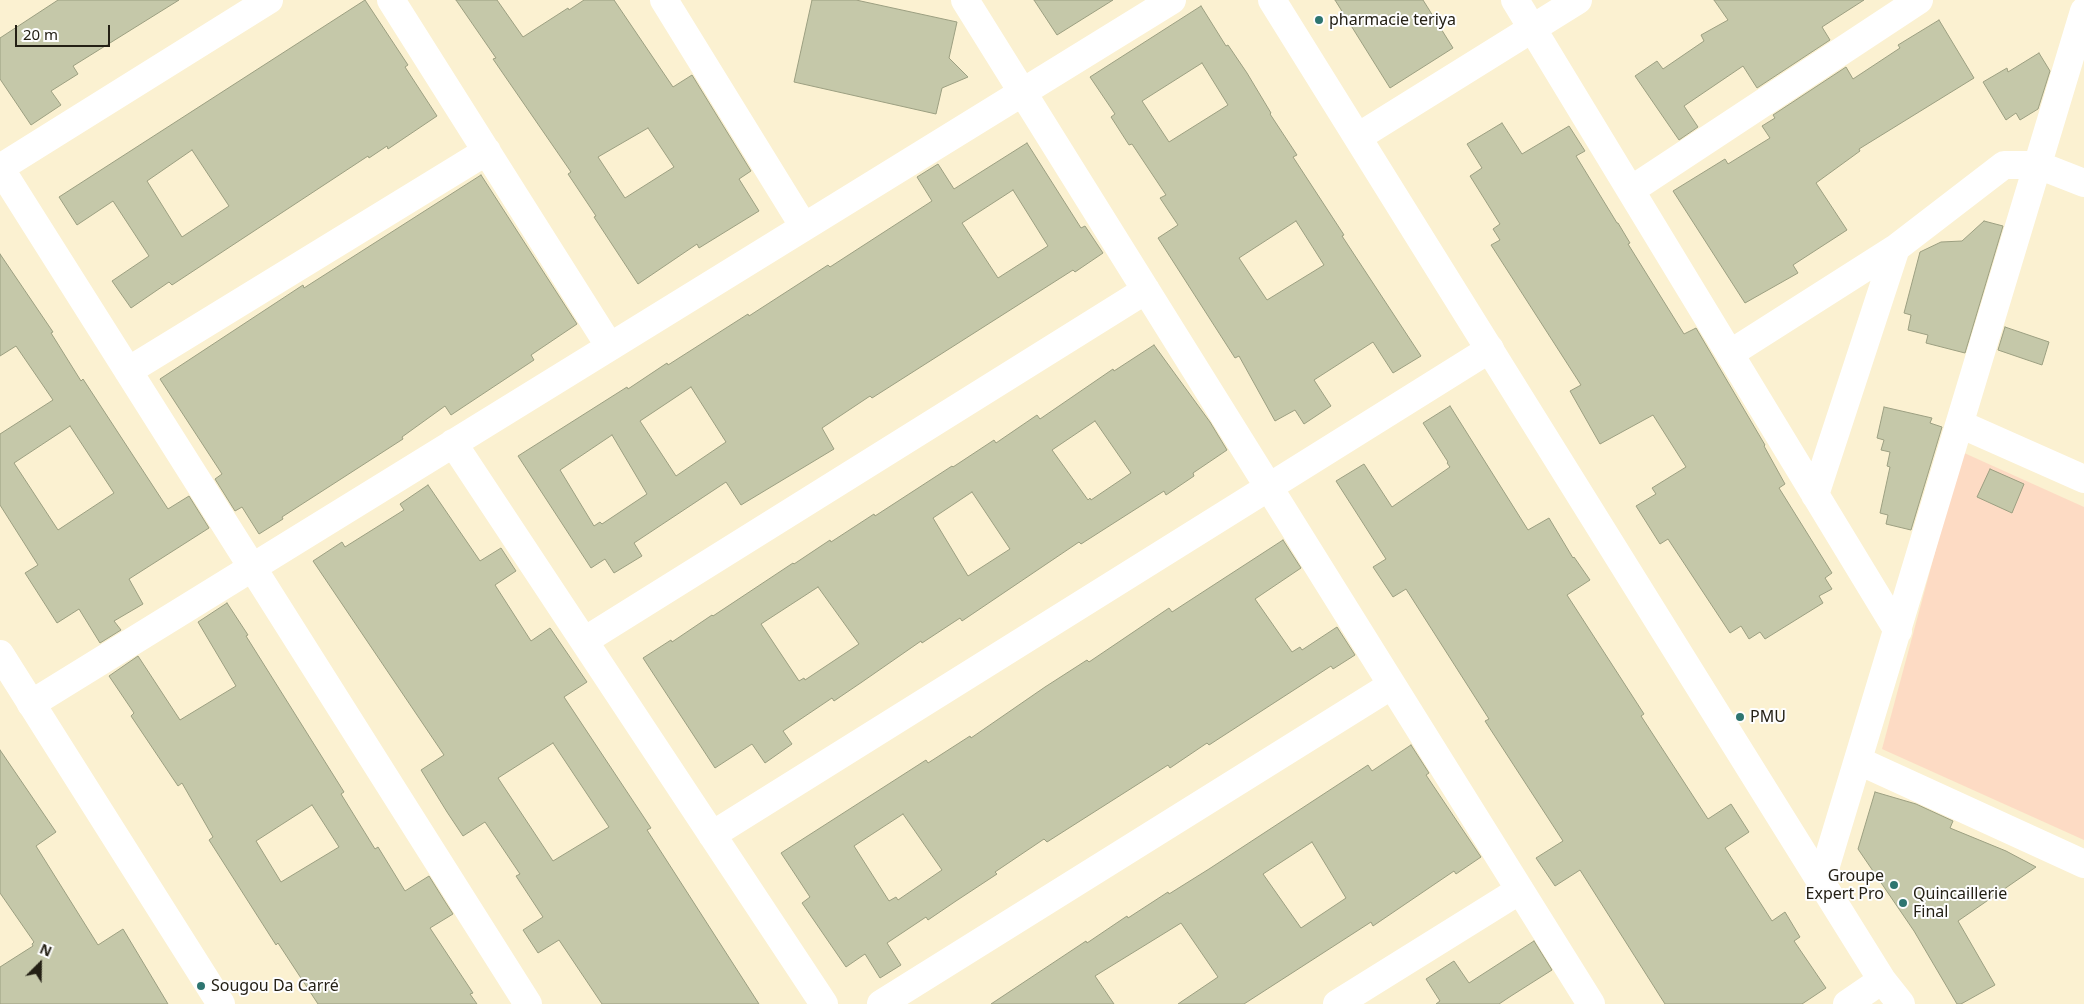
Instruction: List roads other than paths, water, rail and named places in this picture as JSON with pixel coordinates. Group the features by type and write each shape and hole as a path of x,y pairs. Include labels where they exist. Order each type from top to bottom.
{"street":[{"path":"270,0 0,168 528,1004"},
{"path":"391,0 610,347"},
{"path":"664,0 804,227"},
{"path":"965,0 1592,1004"},
{"path":"32,704 1172,0"},
{"path":"1272,0 1882,980 1901,1004"},
{"path":"1515,0 1898,631"},
{"path":"1358,137 1578,0"},
{"path":"1631,190 1919,0"},
{"path":"1821,882 2084,12"},
{"path":"128,371 487,151"},
{"path":"1731,353 1896,248 2004,165 2038,165 2084,183"},
{"path":"1816,495 1896,248"},
{"path":"584,641 1146,290"},
{"path":"712,835 1490,350"},
{"path":"1960,424 2084,479"},
{"path":"453,444 824,1004"},
{"path":"0,654 221,1004"},
{"path":"881,1004 1392,685"},
{"path":"1858,761 2084,864"},
{"path":"1336,1004 1520,890"},
{"path":"1847,1004 1882,980"}],"place":[{"name":"pharmacie teriya","path":"1319,20"},
{"name":"PMU","path":"1740,717"},
{"name":"Groupe Expert Pro","path":"1894,885"},
{"name":"Quincaillerie Final","path":"1903,903"},
{"name":"Sougou Da Carré","path":"201,986"}]}
